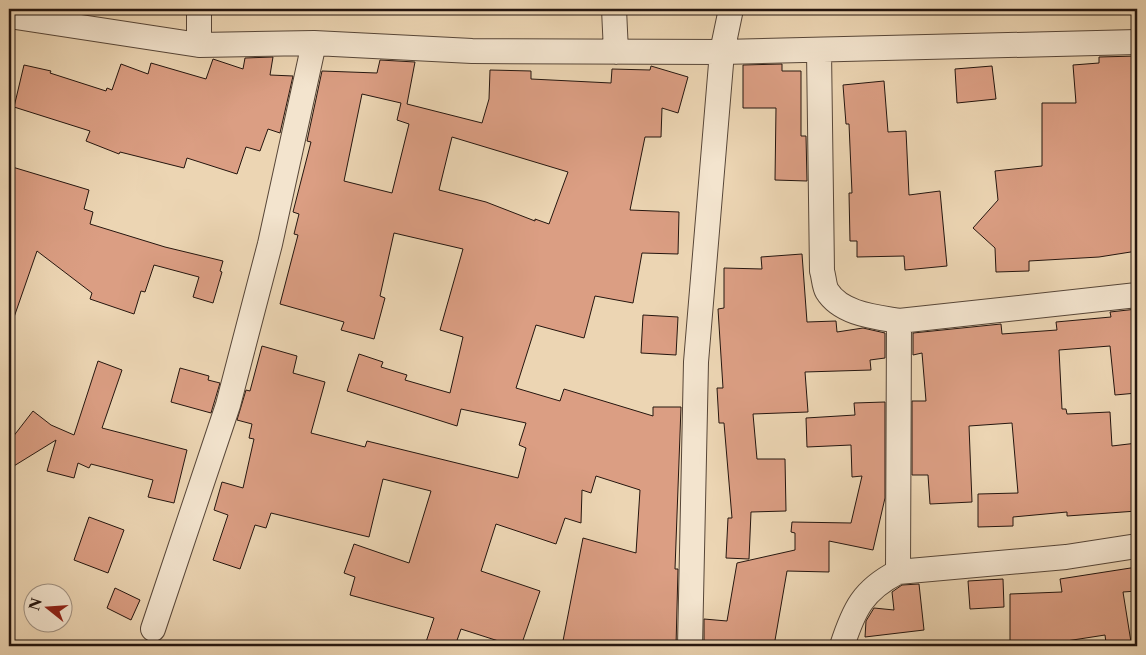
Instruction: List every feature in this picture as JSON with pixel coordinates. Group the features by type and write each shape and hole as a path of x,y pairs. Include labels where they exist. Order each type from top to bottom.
{"street":[{"path":"198,45 200,9"},
{"path":"614,9 616,52"},
{"path":"690,646 696,362 722,52 731,9"},
{"path":"9,16 198,45 314,43 472,51 819,52 1137,42"},
{"path":"153,629 228,405 270,244 314,43"},
{"path":"819,52 822,272 827,291 845,307 860,314 899,321 1137,295"},
{"path":"898,572 899,321"},
{"path":"842,646 864,595 898,572 1066,557 1137,546"}],"building":[{"path":"1137,56 1137,251 1099,257 1029,261 1029,271 996,272 995,248 973,228 998,200 995,171 1042,166 1042,103 1076,103 1073,65 1099,63 1099,57"},
{"path":"273,57 270,75 293,76 280,133 268,129 260,151 246,147 237,174 187,158 184,168 120,152 119,154 86,141 90,131 14,107 24,65 51,71 50,73 106,91 107,88 112,90 121,64 148,74 151,63 206,79 213,59 243,69 245,58"},
{"path":"380,60 415,62 407,104 482,123 489,99 490,70 531,71 531,79 611,83 612,69 650,70 651,66 688,77 678,113 662,108 661,137 645,137 630,210 679,212 678,254 642,253 633,303 595,296 584,338 536,325 516,388 560,401 564,389 653,416 653,407 681,407 675,569 678,569 676,646 562,646 583,538 636,553 640,490 596,476 591,493 582,490 581,523 565,518 556,544 496,524 481,571 540,591 521,646 514,646 461,629 455,646 440,646 426,642 434,618 350,595 355,577 344,573 354,544 409,563 431,491 383,479 369,537 271,513 266,528 255,525 240,569 213,560 228,515 214,510 222,482 243,488 254,439 249,438 252,424 237,420 246,390 250,391 262,346 297,356 293,373 325,382 311,433 365,447 367,441 518,478 526,448 519,445 526,423 461,409 457,426 347,391 359,354 383,362 381,367 407,375 405,380 450,393 463,337 440,330 463,249 394,233 380,296 385,298 374,339 341,330 344,322 280,304 298,235 294,234 299,214 293,212 311,142 307,141 322,71 377,73","holes":["362,94 401,103 397,120 409,124 392,193 344,181","452,137 568,172 549,224 535,219 535,221 486,202 439,190"]},
{"path":"782,64 782,71 801,71 801,136 806,136 807,181 775,180 776,108 743,108 743,65"},
{"path":"992,66 996,99 957,103 955,69"},
{"path":"884,81 888,132 906,131 909,195 940,191 947,266 905,270 904,256 857,257 857,241 850,241 849,193 852,193 849,124 846,124 843,85"},
{"path":"9,166 89,190 84,209 93,212 90,224 165,247 223,261 220,271 222,272 213,303 193,297 199,277 154,265 145,292 141,291 134,314 90,299 92,293 37,251 12,323 9,322"},
{"path":"802,254 807,322 836,321 837,332 863,328 885,333 885,358 870,360 871,370 805,372 808,412 753,414 757,459 785,459 786,511 751,512 749,559 726,558 728,518 732,518 724,423 719,423 717,388 723,388 718,309 724,308 724,268 762,269 761,257"},
{"path":"1137,309 1137,393 1115,395 1110,346 1059,350 1062,409 1066,409 1067,414 1110,412 1112,446 1137,443 1137,511 1067,516 1067,512 1013,517 1013,526 978,527 978,494 1018,493 1012,423 969,426 972,502 930,504 928,475 912,475 912,401 926,401 922,353 913,355 913,333 1001,324 1002,334 1057,330 1056,322 1111,317 1110,312"},
{"path":"643,315 678,317 676,355 641,353"},
{"path":"98,361 122,370 102,428 187,450 174,503 148,497 153,480 91,464 89,468 78,463 74,478 47,471 56,440 9,469 9,442 33,411 51,425 74,435"},
{"path":"180,368 209,376 208,380 220,383 211,413 171,402"},
{"path":"885,402 885,498 873,550 829,541 829,572 787,571 774,646 704,646 704,619 727,621 737,563 795,550 795,533 791,532 792,522 851,523 862,476 852,477 851,445 807,447 806,418 855,415 854,403"},
{"path":"89,517 124,530 108,573 74,560"},
{"path":"1137,567 1137,591 1123,592 1131,642 1106,643 1105,635 1034,646 1010,646 1010,594 1062,592 1060,579"},
{"path":"1003,579 1004,607 970,609 968,581"},
{"path":"919,584 924,630 865,637 866,621 874,608 894,610 892,592 902,585"},
{"path":"115,588 140,600 131,620 107,608"}]}
